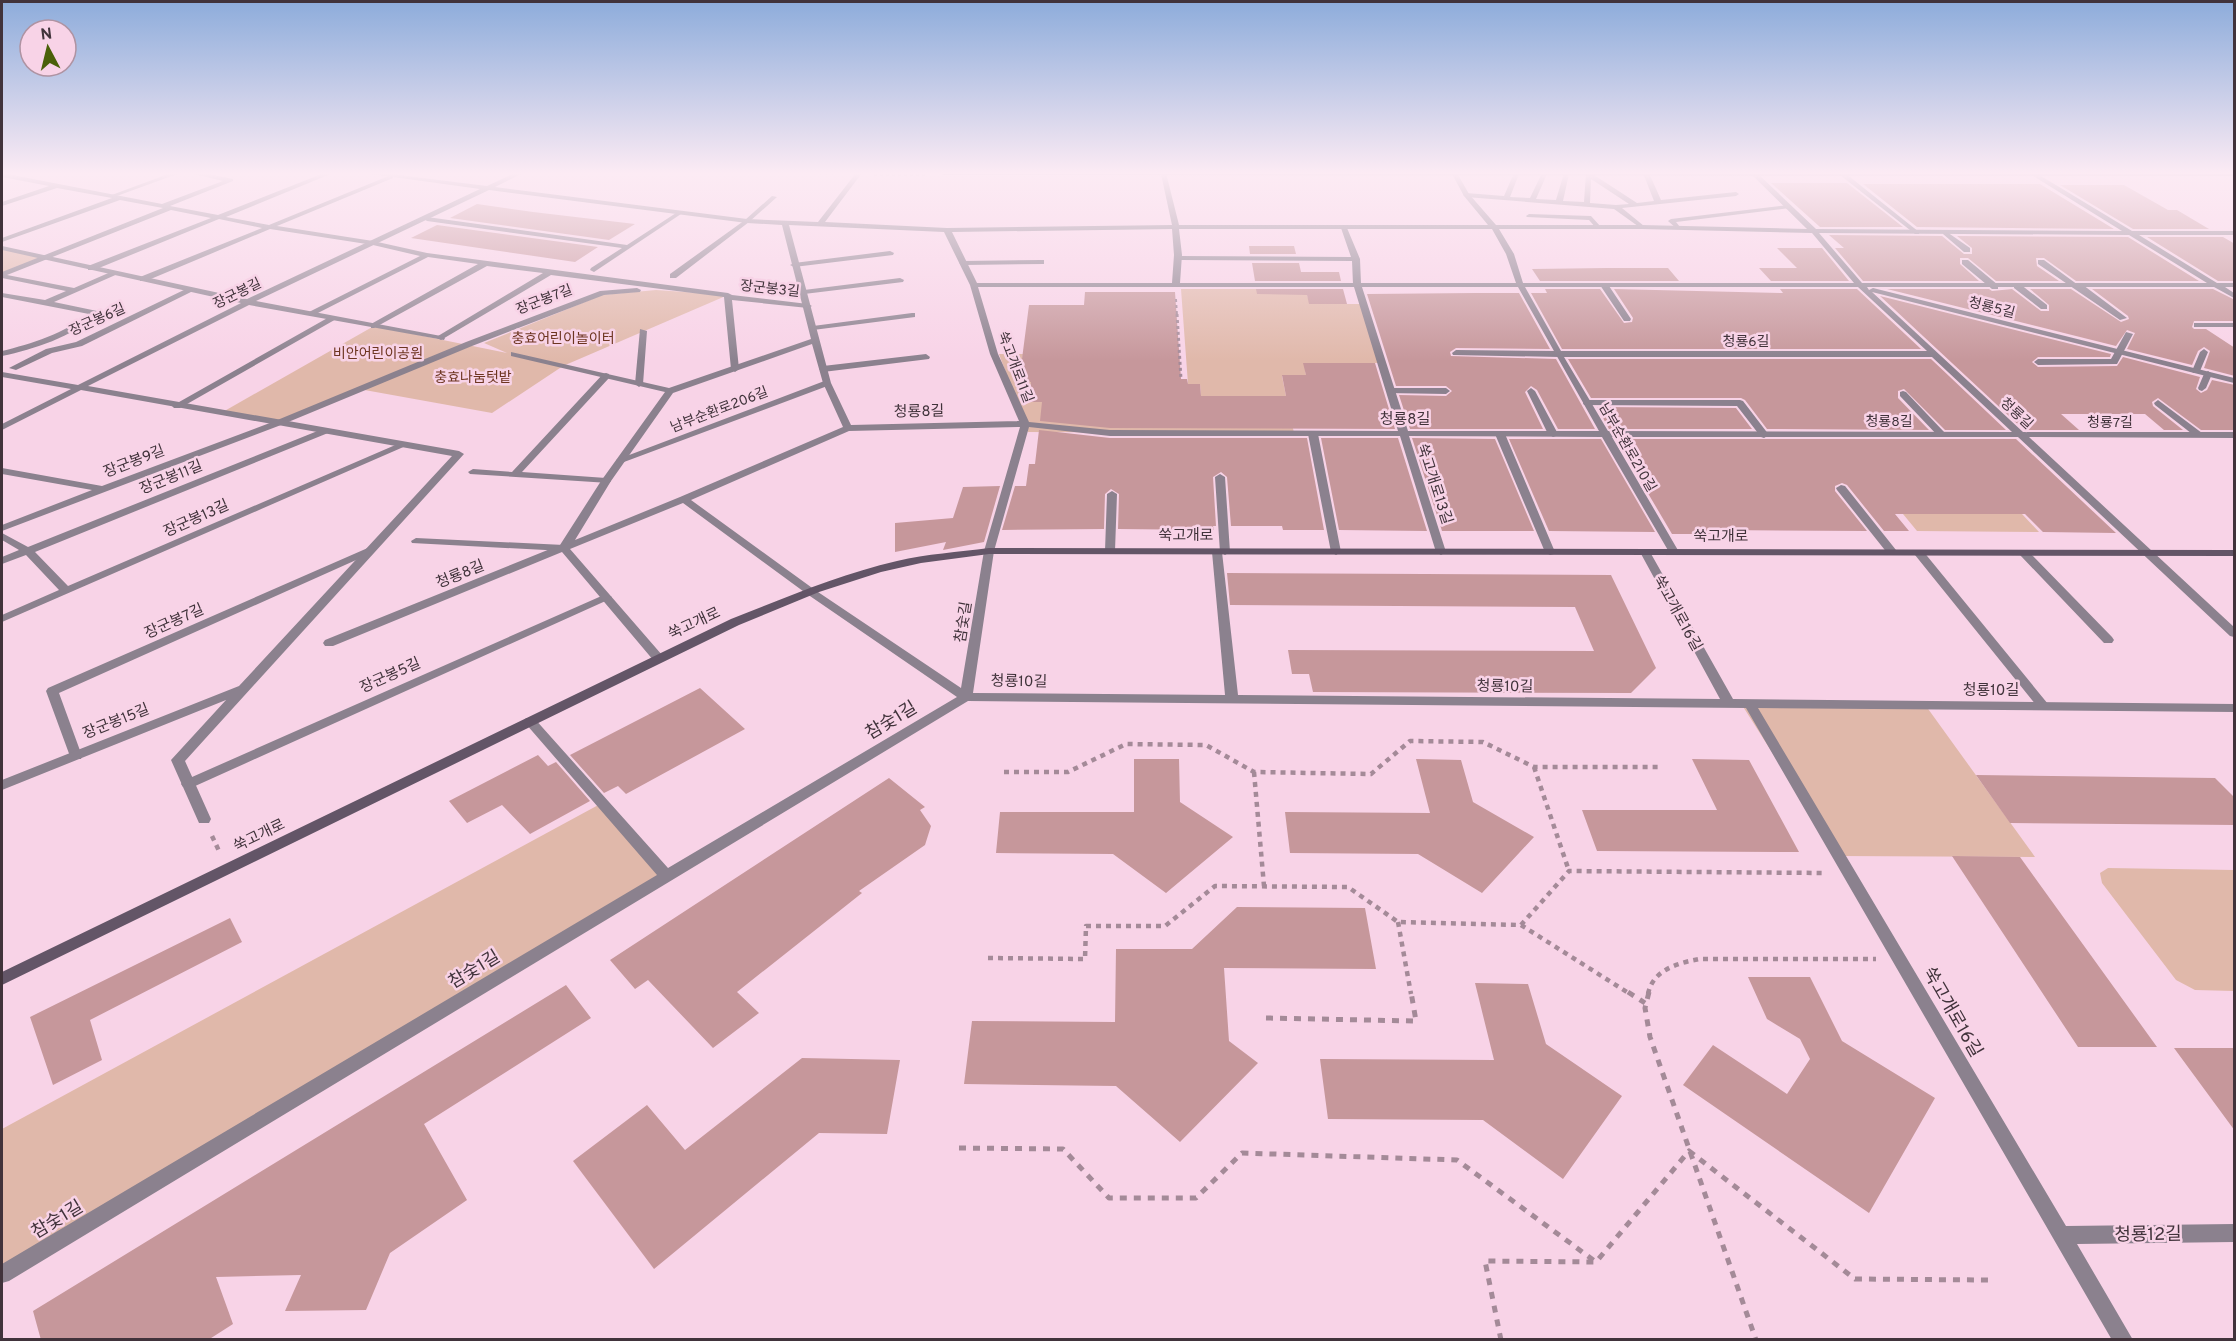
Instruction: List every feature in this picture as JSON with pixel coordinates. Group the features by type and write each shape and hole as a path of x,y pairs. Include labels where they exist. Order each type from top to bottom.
{"main road":[{"name":"쑥고개로","path":"2,979 735,622 856,576 899,564 989,551 2235,553"}],"street":[{"path":"2,275 96,236"},
{"path":"91,268 172,236"},
{"path":"143,279 248,236"},
{"name":"장군봉3길","path":"325,236 427,255 728,295"},
{"name":"장군봉길","path":"2,427 248,302 390,236"},
{"path":"545,236 627,247"},
{"path":"594,270 645,236"},
{"path":"673,276 727,236"},
{"path":"788,236 827,383 848,428"},
{"name":"쑥고개로11길","path":"950,236 974,285 994,354 1025,424 989,551"},
{"path":"1176,283 1180,258 1177,236"},
{"name":"쑥고개로13길","path":"1347,236 1356,259 1357,284 1441,552"},
{"name":"남부순환로210길","path":"1499,236 1510,254 1520,284 1674,552"},
{"name":"청룡길","path":"1818,236 1860,285 2235,633"},
{"path":"1948,236 1967,250"},
{"path":"2134,236 2235,296"},
{"path":"2,248 248,302 441,339 550,272"},
{"path":"794,265 890,253"},
{"path":"312,314 427,255"},
{"path":"1180,258 1356,259"},
{"path":"963,263 1041,262"},
{"path":"1965,262 1995,287"},
{"path":"2041,262 2123,318"},
{"path":"374,326 486,263"},
{"path":"45,303 116,273"},
{"path":"2,275 73,291"},
{"path":"804,292 900,280"},
{"path":"974,285 1800,283 2078,287 2235,285"},
{"path":"1604,285 1627,319"},
{"name":"청룡5길","path":"1860,285 1893,296 2235,380"},
{"path":"2017,286 2043,307"},
{"name":"장군봉7길","path":"278,423 469,344 603,293 657,287"},
{"name":"장군봉6길","path":"6,374 49,351 79,344 191,290"},
{"path":"2,295 87,310 94,314 35,344 2,353"},
{"name":"장군봉3길","path":"735,369 729,297 808,306"},
{"path":"813,328 912,315"},
{"path":"177,406 334,318"},
{"path":"2197,325 2235,325"},
{"path":"639,384 643,331"},
{"path":"2038,362 2114,362 2128,334"},
{"name":"남부순환로206길","path":"669,391 815,340"},
{"path":"2196,371 2204,352"},
{"path":"513,354 669,391 606,481 564,548"},
{"path":"1456,354 1559,354"},
{"name":"청룡6길","path":"1559,354 1933,354"},
{"path":"823,369 926,357"},
{"name":"장군봉7길","path":"6,374 78,389 459,454 178,760 204,819"},
{"path":"2202,388 2208,374"},
{"path":"514,475 606,376"},
{"name":"남부순환로206길","path":"621,460 827,383"},
{"path":"1390,391 1446,391"},
{"path":"1531,391 1553,434"},
{"name":"청룡8길","path":"1903,394 1942,435"},
{"path":"1587,403 1740,404 1764,435"},
{"path":"2158,403 2199,435"},
{"name":"장군봉9길","path":"2,528 278,423"},
{"name":"청룡8길","path":"329,643 684,499 848,428 1025,424 1110,433 2021,435"},
{"name":"장군봉11길","path":"2,561 326,431"},
{"path":"1313,434 1336,552"},
{"path":"1500,434 1550,552"},
{"name":"청룡7길","path":"2021,435 2235,435"},
{"name":"장군봉13길","path":"2,620 403,444"},
{"path":"2,471 102,489"},
{"path":"473,472 606,481"},
{"name":"쑥고개로","path":"1220,477 1221,552"},
{"path":"1841,488 1892,552"},
{"path":"1110,551 1112,494"},
{"path":"684,499 811,592 966,698"},
{"path":"2,536 28,551 66,591"},
{"path":"416,541 564,548 658,658"},
{"name":"장군봉7길","path":"76,756 52,691 370,550"},
{"name":"참숯길","path":"966,698 989,551"},
{"path":"1221,552 1232,700"},
{"name":"쑥고개로16길","path":"1645,552 1729,705"},
{"name":"청룡10길","path":"1919,553 2044,707"},
{"path":"2024,553 2108,640"},
{"name":"장군봉5길","path":"188,784 606,597"},
{"name":"장군봉15길","path":"2,786 244,688"},
{"name":"청룡10길","path":"966,698 2235,708"},
{"name":"참숯1길","path":"2,1274 966,698"},
{"name":"쑥고개로16길","path":"1750,705 2123,1340"},
{"path":"530,721 667,877"},
{"name":"청룡12길","path":"2061,1235 2235,1233"}],"path":[{"path":"1176,283 1181,379"},
{"path":"1004,772 1068,772 1126,744 1206,744 1254,772 1371,774 1410,741 1483,742 1534,767 1661,767"},
{"path":"1534,767 1569,871"},
{"path":"1254,772 1264,886"},
{"path":"204,819 227,869"},
{"path":"1521,925 1569,871 1849,873"},
{"path":"988,958 1085,959 1086,926 1165,927 1215,886 1348,887 1398,922 1521,925 1645,1003"},
{"path":"1266,1018 1416,1021 1398,922"},
{"path":"1756,1340 1650,1037 1645,1003 1653,983 1662,972 1677,963 1696,957 1900,960"},
{"path":"959,1148 1063,1149 1109,1198 1196,1198 1242,1153 1457,1160 1596,1262"},
{"path":"1596,1262 1689,1151"},
{"path":"1689,1151 1855,1279 1989,1280"},
{"path":"1501,1340 1485,1261 1596,1262"}],"green space":[{"path":"2,248 43,257 2,274"},
{"path":"1181,289 1305,289 1310,304 1361,304 1380,363 1304,363 1306,375 1282,376 1286,396 1201,396 1200,384 1188,384"},
{"path":"656,290 728,295 563,366 492,413 359,389 278,423 221,413 374,326 507,353 484,343 602,295"},
{"path":"999,354 1023,354 1019,381 1031,382 1029,402 1189,402 1290,415 1294,433 1028,432"},
{"path":"1903,514 2022,514 2039,532 1917,531"},
{"path":"1742,705 1926,706 2035,857 1838,856"},
{"path":"602,803 667,877 2,1274 2,1129"},
{"path":"2108,868 2234,870 2234,991 2195,990 2176,980 2102,883 2100,873"}],"building":[{"path":"416,236 514,236 598,247 575,262 411,238"},
{"path":"577,236 616,236 609,240"},
{"path":"1830,236 1942,236 1964,254 1972,254 1972,248 1957,236 2128,237 2199,281 2076,281 2044,258 2036,258 2037,266 2059,281 1996,281 1968,258 1960,258 1960,264 1979,281 1863,281 1835,248 1844,248"},
{"path":"2147,237 2223,237 2235,244 2235,281 2218,281"},
{"path":"1249,246 1294,246 1296,254 1250,254"},
{"path":"1777,248 1822,248 1849,281 1771,281 1759,268 1797,268"},
{"path":"1252,263 1299,263 1301,272 1339,272 1341,281 1255,281"},
{"path":"1668,268 1679,281 1540,281 1532,269"},
{"path":"1256,289 1343,289 1347,304 1309,304 1307,295 1257,294"},
{"path":"1545,289 1600,289 1624,323 1632,322 1633,318 1614,289 1783,293 1780,289 1857,289 1921,349 1562,349 1531,293 1547,293"},
{"path":"1887,289 1989,289 1992,291 2012,289 2041,311 2049,311 2049,305 2030,289 2071,289 2121,322 2129,319 2128,316 2092,289 2213,289 2235,300 2235,321 2194,321 2192,327 2206,329 2235,348 2235,376 2204,368 2210,351 2204,347 2198,351 2192,365 2127,349 2135,333 2127,330 2116,346"},
{"path":"1085,292 1175,292 1181,379 1187,379 1188,384 1200,384 1201,396 1286,396 1282,375 1306,375 1303,363 1375,363 1395,429 1110,428 1040,421 1042,402 1029,402 1031,382 1019,382 1029,305 1084,305"},
{"path":"1519,293 1550,349 1456,348 1450,352 1451,356 1556,359 1595,429 1558,429 1537,390 1531,386 1525,392 1543,429 1410,429 1399,395 1446,396 1452,391 1446,386 1396,386 1367,294"},
{"path":"1880,296 2111,354 2110,357 2038,357 2032,362 2038,367 2117,366 2123,357 2200,377 2196,389 2201,393 2207,390 2212,380 2235,385 2235,430 2201,430 2158,398 2152,402 2153,406 2183,430 2164,430 2145,414 2061,414 2079,430 2024,430"},
{"path":"1568,359 1931,359 2006,430 1945,430 1904,389 1898,391 1898,398 1929,430 1767,429 1741,398 1591,398"},
{"path":"1597,407 1736,408 1752,429 1609,429"},
{"path":"1039,430 1110,438 1307,438 1324,530 1283,530 1282,526 1231,526 1227,477 1221,472 1213,477 1216,526 1213,526 1214,530 1118,529 1119,494 1111,489 1105,494 1104,529 1002,530 1015,486 1026,486 1029,464 1035,464"},
{"path":"1321,438 1398,438 1427,531 1339,530"},
{"path":"1412,438 1495,439 1534,531 1442,531"},
{"path":"1509,439 1601,439 1655,532 1549,531"},
{"path":"1616,439 2016,439 2116,533 2043,532 2025,514 1895,514 1909,531 1884,531 1847,485 1842,483 1835,486 1835,491 1867,531 1719,530 1722,534 1672,534"},
{"path":"1000,486 984,542 943,550 946,542 895,552 895,523 953,518 963,487"},
{"path":"1227,573 1611,575 1656,668 1631,693 1313,692 1309,674 1292,674 1288,650 1594,651 1575,607 1230,605"},
{"path":"700,688 745,729 626,794 618,786 604,793 570,755"},
{"path":"538,755 548,766 556,762 590,801 530,834 502,805 467,823 449,801"},
{"path":"1134,759 1179,759 1180,802 1233,837 1166,893 1113,854 996,853 1000,812 1134,812"},
{"path":"1416,759 1461,760 1473,802 1534,837 1482,893 1418,854 1290,853 1285,812 1430,813"},
{"path":"1692,759 1749,760 1799,852 1597,851 1582,810 1717,810"},
{"path":"1976,775 2215,778 2235,798 2235,825 2010,823"},
{"path":"889,778 925,807 920,810 931,826 925,845 859,891 862,893 737,992 759,1013 713,1048 648,980 635,989 610,960"},
{"path":"1952,856 2020,857 2157,1047 2078,1047"},
{"path":"1237,907 1365,908 1376,969 1224,968 1229,1041 1258,1063 1180,1142 1116,1086 964,1084 972,1021 1115,1022 1116,949 1192,949"},
{"path":"230,918 242,942 90,1020 102,1060 53,1085 30,1017"},
{"path":"1748,977 1810,977 1842,1041 1935,1098 1869,1213 1683,1085 1713,1045 1787,1094 1810,1059 1800,1039 1767,1019"},
{"path":"1475,983 1528,984 1546,1044 1622,1096 1563,1179 1483,1120 1328,1119 1320,1059 1494,1060"},
{"path":"566,985 591,1018 424,1124 467,1200 390,1253 366,1310 285,1311 301,1275 216,1277 233,1324 208,1340 41,1340 33,1311"},
{"path":"2174,1048 2235,1048 2235,1131"},
{"path":"802,1058 900,1060 887,1134 819,1133 654,1269 573,1161 647,1105 685,1150"}],"park label":[{"name":"충효어린이놀이터","path":"563,338"},
{"name":"비안어린이공원","path":"378,353"},
{"name":"충효나눔텃밭","path":"473,377"}]}
